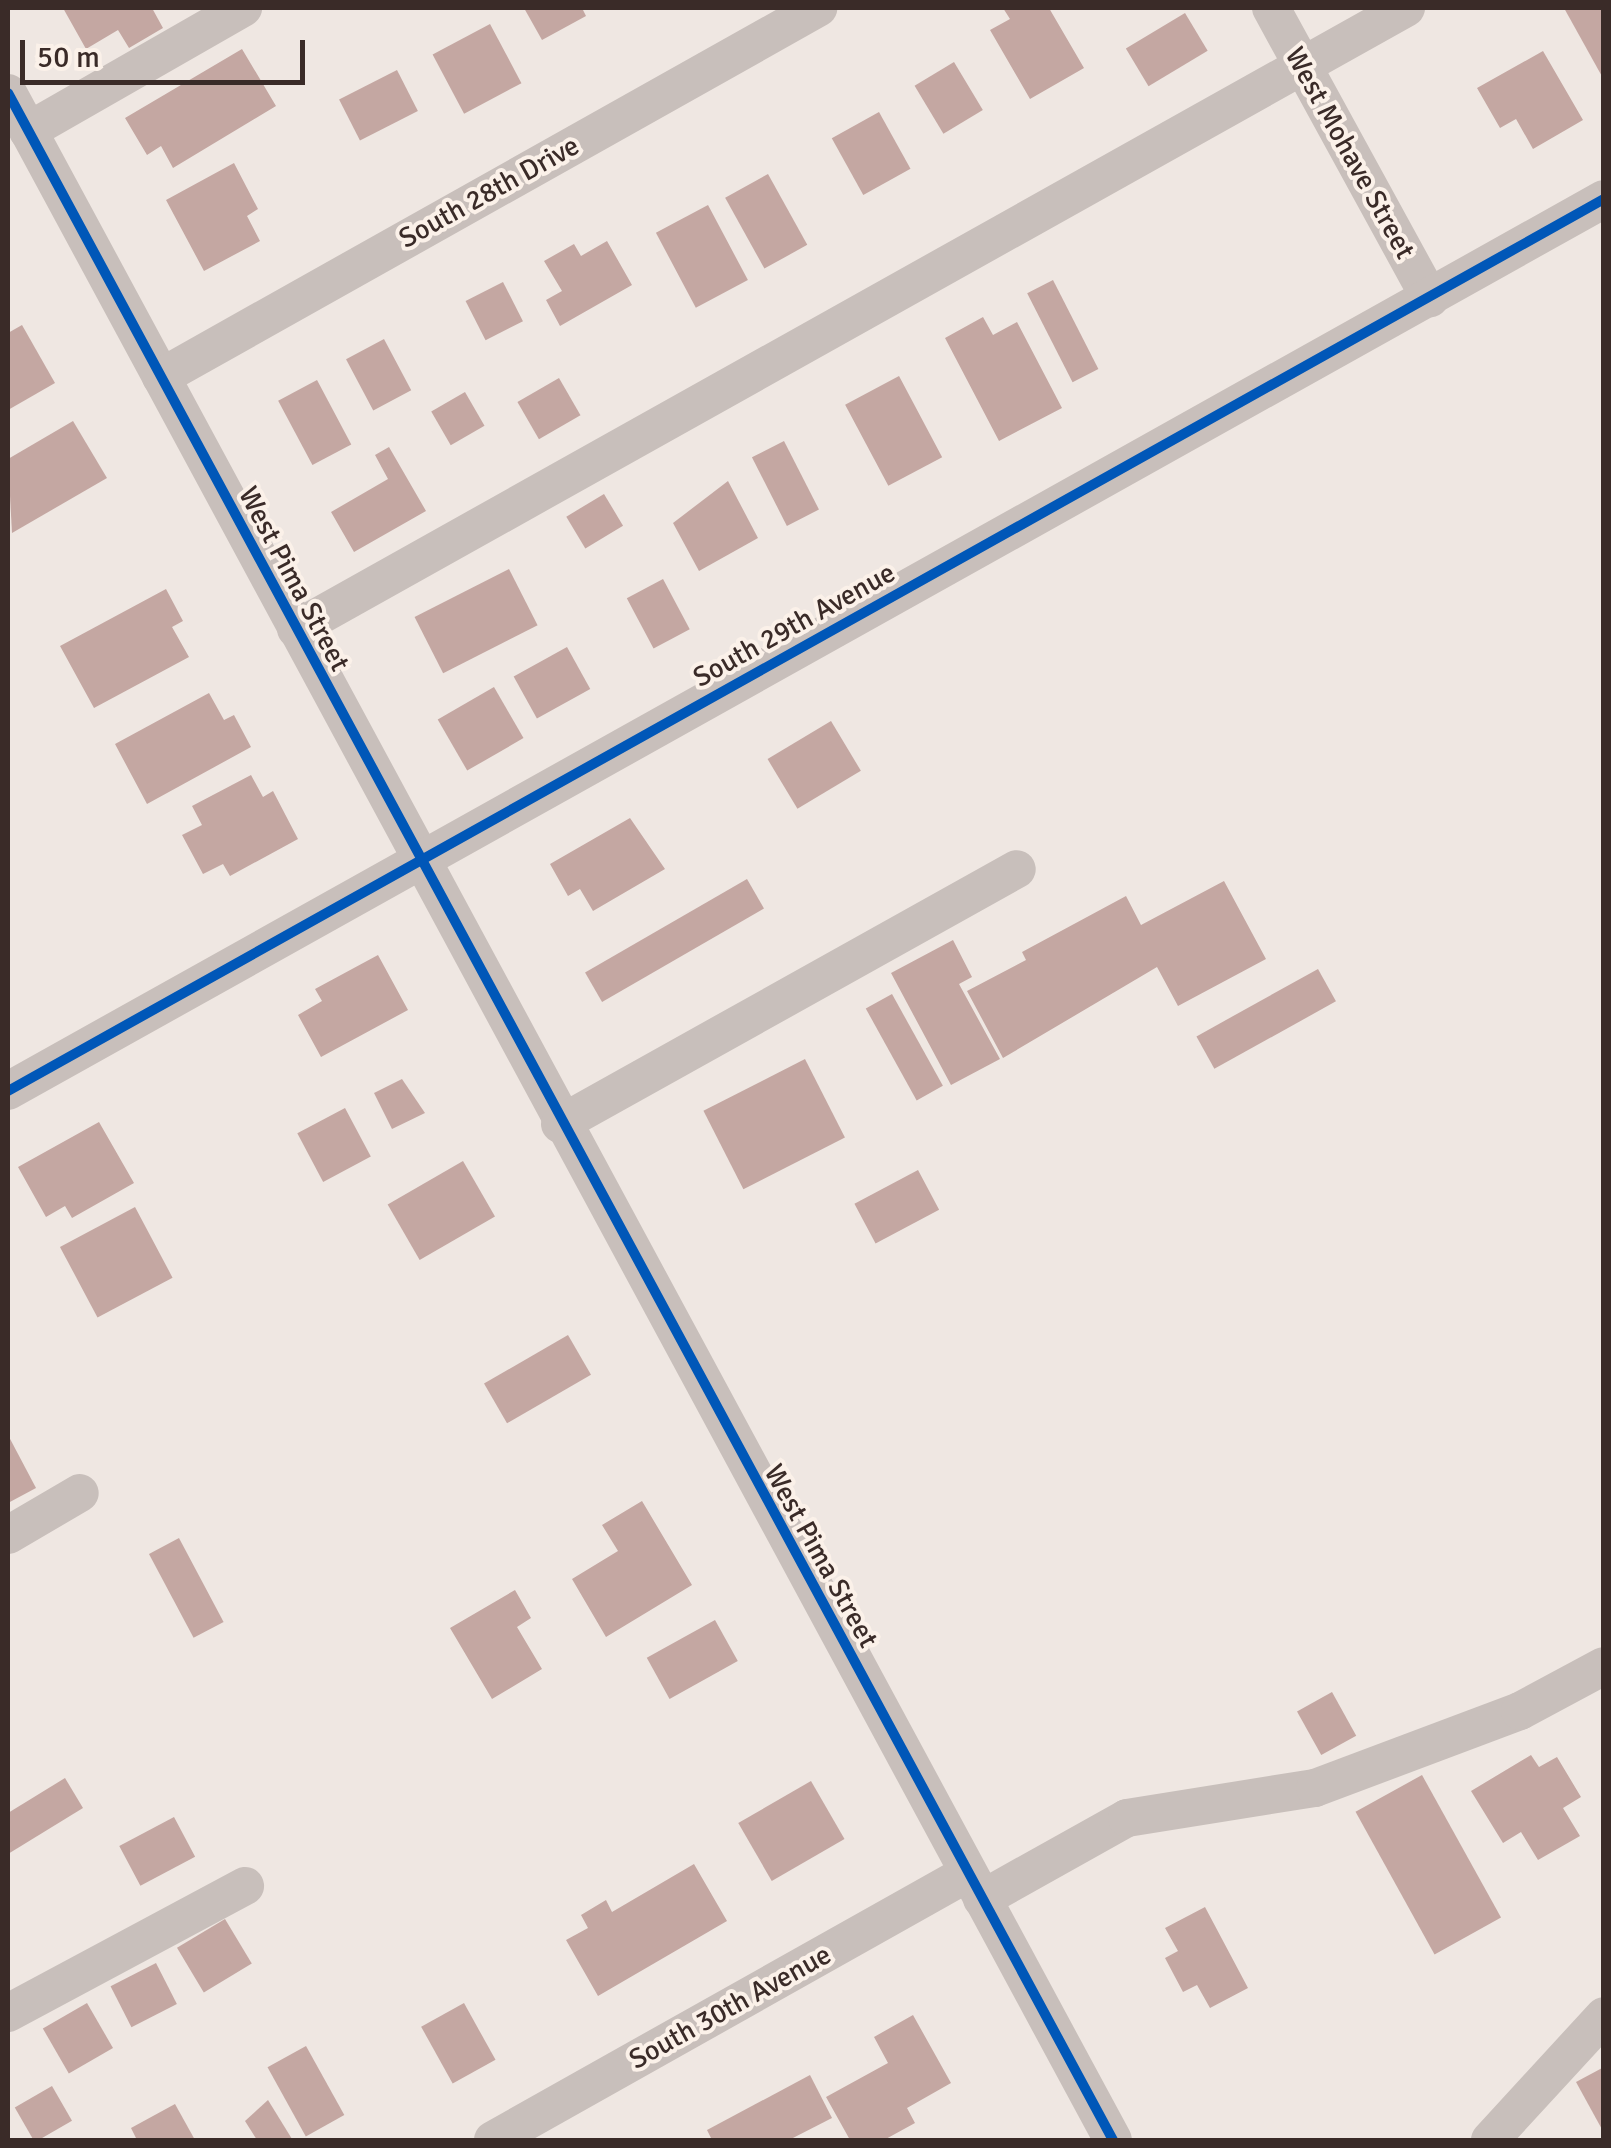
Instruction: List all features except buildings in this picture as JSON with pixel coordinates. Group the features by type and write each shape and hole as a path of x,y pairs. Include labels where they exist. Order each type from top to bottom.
{"street":[{"path":"28,131 243,8"},
{"name":"South 28th Drive","path":"160,377 818,8"},
{"name":"West Mohave Street","path":"1271,8 1430,298"},
{"path":"296,629 1406,8"},
{"name":"West Pima Street","path":"8,93 416,860 1113,2140"},
{"name":"South 29th Avenue","path":"8,1091 1604,199"},
{"path":"560,1124 1016,869"},
{"path":"8,1535 80,1493"},
{"name":"South 30th Avenue","path":"493,2140 975,1886 1127,1818 1315,1788 1520,1711 1604,1666"},
{"path":"8,2013 244,1886"},
{"path":"1490,2140 1604,2016"}],"cycle path":[{"path":"8,93 1113,2140"},
{"path":"8,1091 1604,199"}]}
